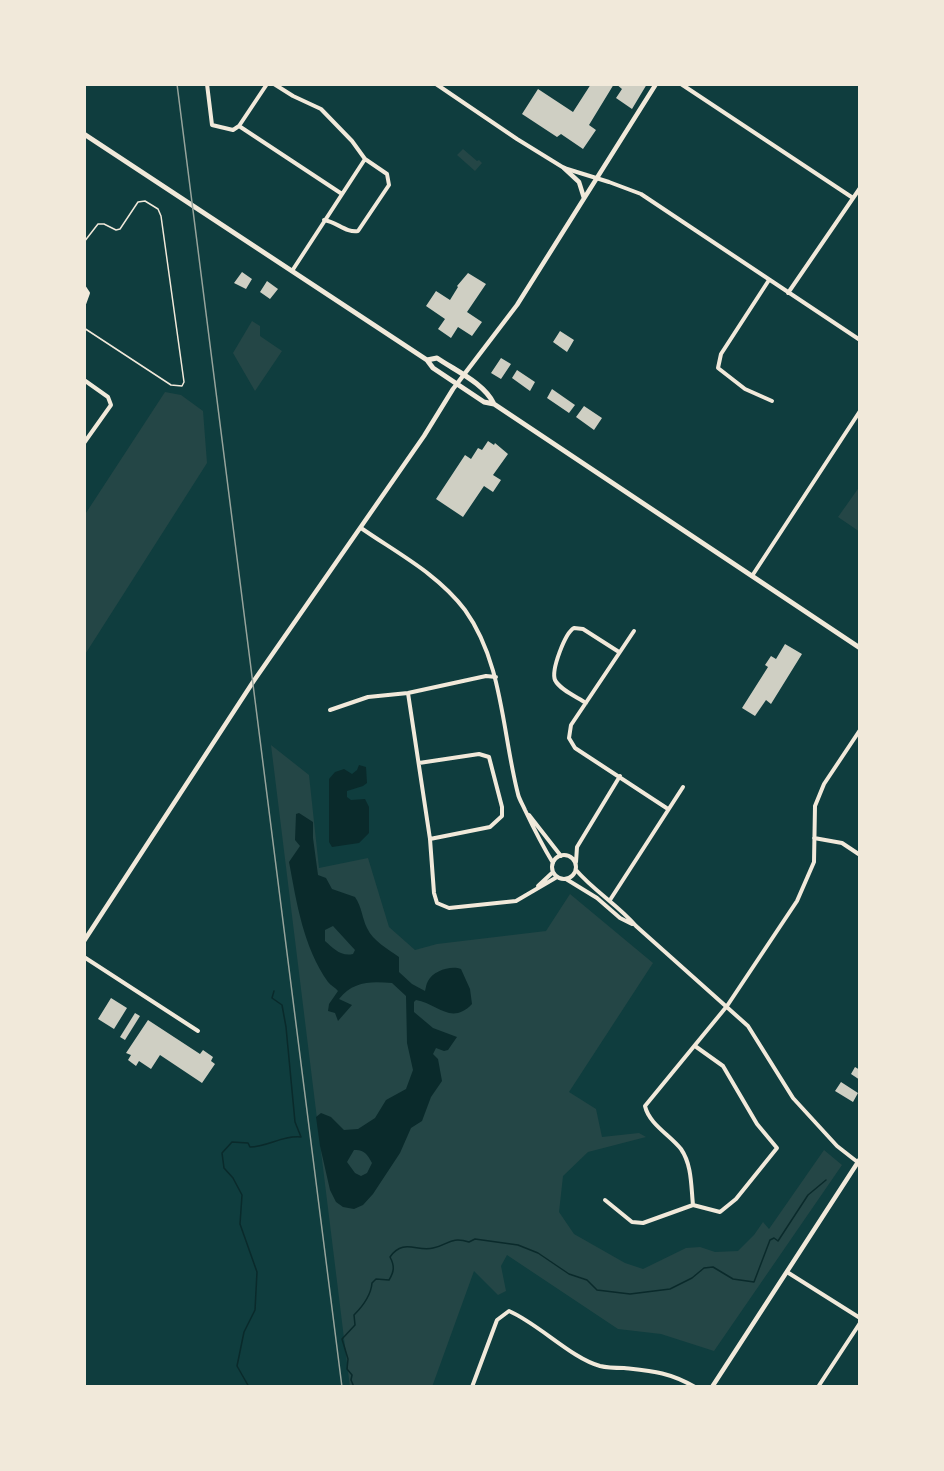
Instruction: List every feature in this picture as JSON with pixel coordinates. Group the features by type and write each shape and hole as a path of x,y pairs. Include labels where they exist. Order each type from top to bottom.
{"main road":[{"path":"84,941 247,691 457,385 517,305 656,84"},
{"path":"84,135 427,360 433,368 457,385 484,402 494,404 860,648"},
{"path":"564,168 579,182 584,198"},
{"path":"427,360 437,358 489,393 494,404"},
{"path":"712,1387 859,1162"}],"street":[{"path":"207,84 212,125 233,130 239,126 267,84"},
{"path":"274,84 321,109 352,141 365,159 387,174 389,185 358,231 352,232 332,221 324,220"},
{"path":"436,84 564,168 641,194 860,340"},
{"path":"681,84 853,198"},
{"path":"239,126 342,194"},
{"path":"292,271 365,159"},
{"path":"788,293 860,188"},
{"path":"769,280 721,354 718,368 745,389 772,401"},
{"path":"84,287 88,293 84,304"},
{"path":"84,380 108,397 111,405 84,443"},
{"path":"752,576 860,411"},
{"path":"361,528 421,568 446,588 464,609 479,632 496,677 518,796 533,831 553,863 553,872 557,877 566,879 597,898 620,918 636,926"},
{"path":"586,703 555,680 554,672 567,633 574,628 583,629 620,652"},
{"path":"634,631 570,728 570,741 575,748 668,809"},
{"path":"330,710 368,697 408,693 486,676 496,677"},
{"path":"408,693 430,839 434,893 438,903 449,908 516,901 557,877"},
{"path":"693,1205 689,1166 682,1151 668,1134 647,1115 645,1106 727,1006 797,901 814,862 815,806 824,784 860,730"},
{"path":"419,764 479,754 489,757 502,807 502,816 490,826 430,839"},
{"path":"566,879 573,876 576,870 577,847 620,776"},
{"path":"610,900 683,787"},
{"path":"525,809 563,855 570,856 576,862"},
{"path":"814,838 842,843 860,855"},
{"path":"553,863 577,847"},
{"path":"576,870 588,884 610,900 748,1026 793,1098 837,1146 859,1162"},
{"path":"533,891 553,872"},
{"path":"84,957 198,1031"},
{"path":"605,1200 632,1222 643,1224 693,1205 720,1212 736,1199 777,1148 757,1124 723,1066 695,1047"},
{"path":"786,1272 860,1318"},
{"path":"472,1387 497,1320 509,1311 523,1317 582,1357 600,1366 654,1371 676,1376 695,1387"},
{"path":"818,1387 860,1323"}],"lane":[{"path":"84,242 98,224 104,224 116,230 120,229 138,202 145,201 158,209 161,216 184,382 182,386 171,385 84,328"}],"shaded area":[{"path":"463,149 482,163 475,171 457,155"},
{"path":"252,321 260,326 260,336 282,351 255,391 233,353"},
{"path":"165,392 181,395 203,411 207,463 84,656 84,516"},
{"path":"860,486 860,532 838,517"},
{"path":"271,745 309,775 319,868 368,858 389,927 415,950 437,944 546,931 570,894 653,963 569,1092 596,1109 602,1137 639,1133 646,1137 588,1152 563,1176 559,1212 574,1234 625,1263 643,1269 686,1248 700,1247 715,1252 738,1251 763,1222 769,1229 824,1150 842,1165 714,1351 661,1334 618,1329 507,1255 501,1266 506,1291 498,1295 474,1271 432,1387 350,1387"},
{"path":"359,765 366,767 367,783 347,791 347,797 351,800 365,799 369,807 369,833 359,843 332,847 329,842 329,779 335,772 344,769 352,774"},
{"path":"299,813 313,822 318,875 326,878 332,889 355,897 370,933 399,957 399,972 412,984 425,991 427,982 434,974 447,968 457,968 461,969 470,989 472,1004 457,1013 444,1011 424,1002 416,1000 414,1002 414,1012 433,1028 457,1037 448,1050 436,1048 433,1054 438,1059 442,1081 431,1097 422,1121 411,1128 400,1153 373,1194 363,1205 354,1209 343,1207 336,1202 330,1190 316,1117 321,1113 331,1117 344,1130 358,1129 375,1118 386,1100 406,1089 413,1070 407,1043 406,996 392,983 363,984 350,989 339,999 352,1005 338,1021 335,1013 328,1011 329,1004 338,991 328,982 312,954 298,909 289,862 300,846 295,840 296,814","holes":["333,926 355,950 353,954 341,953 325,941 325,930","354,1150 365,1153 372,1163 367,1173 361,1176 355,1173 347,1162"]}],"building":[{"path":"591,84 614,84 589,125 596,130 583,149 561,134 557,137 522,114 538,89 573,112"},
{"path":"616,84 647,84 632,109 616,98 622,89"},
{"path":"242,272 252,279 246,289 234,283"},
{"path":"468,273 486,284 467,312 482,322 472,336 458,327 451,338 438,329 445,319 426,306 436,291 450,300 457,286"},
{"path":"267,281 278,289 270,299 260,292"},
{"path":"560,331 574,340 567,352 553,342"},
{"path":"501,358 511,364 501,379 491,373"},
{"path":"517,370 535,382 530,391 512,378"},
{"path":"552,389 575,405 569,413 547,398"},
{"path":"584,406 602,418 594,430 576,417"},
{"path":"488,441 494,445 495,443 508,454 493,475 501,480 493,492 484,486 463,517 436,499 465,455 471,459 478,448 482,450"},
{"path":"785,644 802,654 771,704 766,700 755,716 742,708 768,667 765,665 771,656 776,659"},
{"path":"111,998 127,1008 114,1029 98,1019"},
{"path":"135,1013 140,1016 125,1040 120,1037"},
{"path":"148,1020 200,1054 203,1050 213,1057 211,1061 215,1064 202,1083 160,1055 151,1069 139,1061 136,1066 128,1060 131,1055 126,1053"},
{"path":"855,1067 860,1070 860,1080 851,1074"},
{"path":"841,1082 858,1093 853,1102 835,1091"}],"waterway":[{"path":"249,1387 237,1366 244,1332 255,1310 257,1272 240,1224 242,1195 233,1178 224,1168 222,1153 232,1142 248,1143 250,1147 301,1137 295,1122 282,1005 272,998 274,991"},
{"path":"354,1387 351,1380 352,1375 347,1369 348,1359 342,1339 355,1325 354,1315 366,1300 372,1283 376,1279 389,1280 393,1269 390,1257 400,1248 427,1249 453,1240 469,1242 475,1239 518,1245 538,1253 569,1274 587,1280 597,1290 630,1294 670,1289 692,1278 704,1268 713,1267 733,1279 754,1282 770,1240 774,1238 778,1241 808,1195 826,1180"}],"railway":[{"path":"177,84 342,1387"}]}
